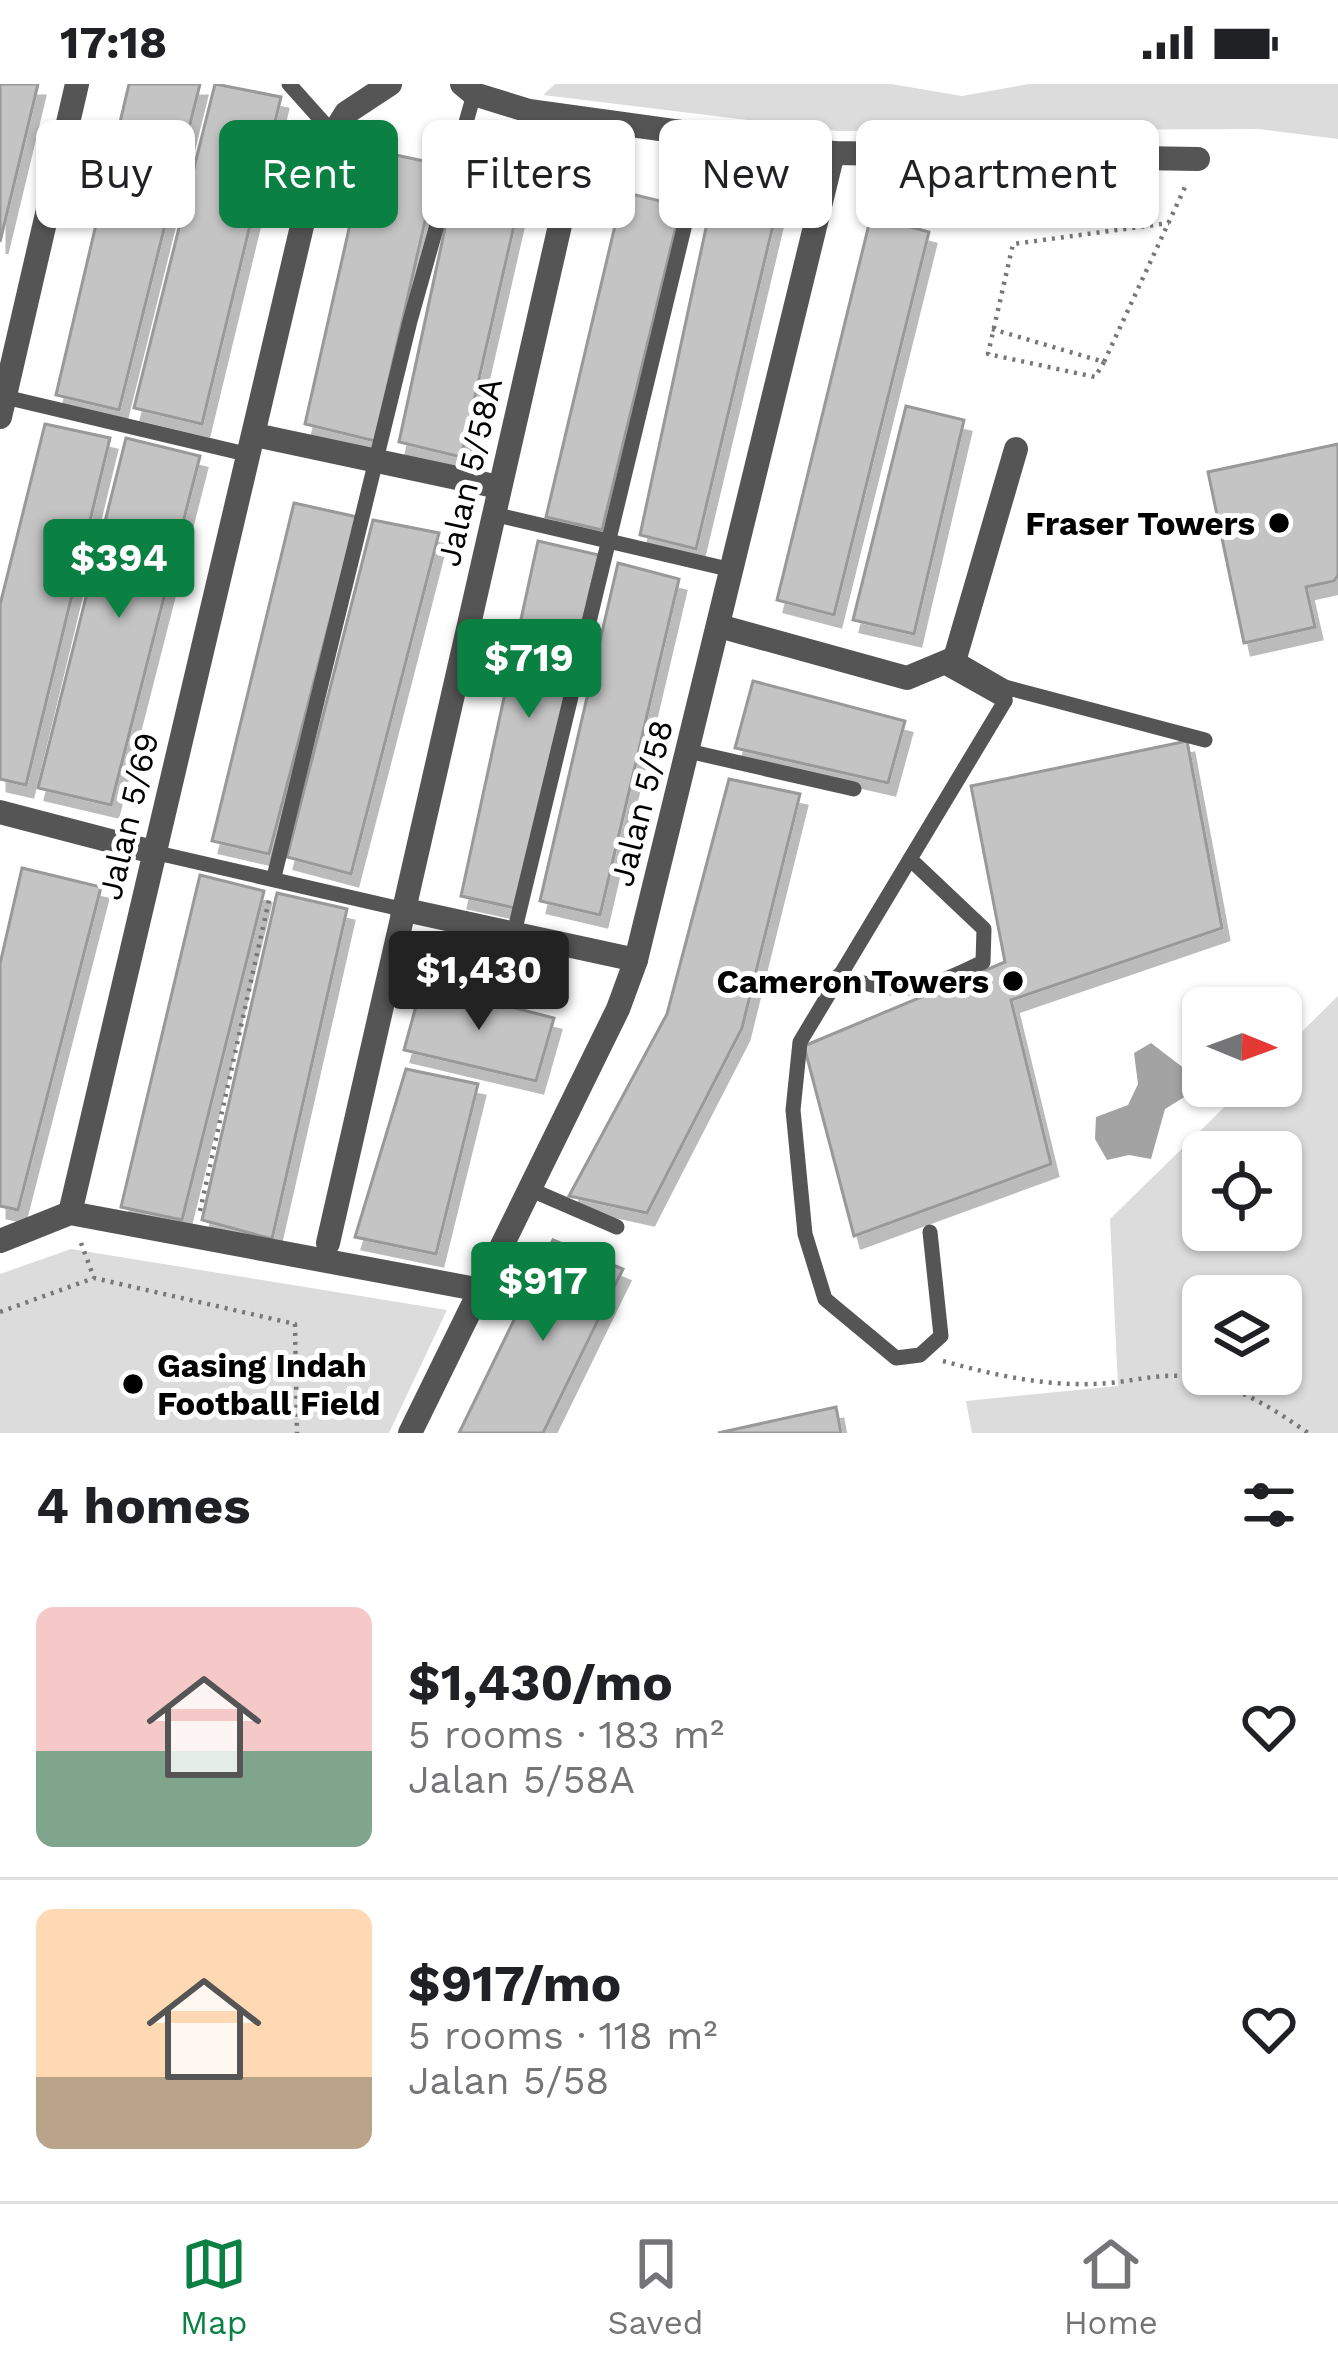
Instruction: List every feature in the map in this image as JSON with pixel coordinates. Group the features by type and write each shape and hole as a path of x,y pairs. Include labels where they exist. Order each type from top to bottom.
{"street":[{"path":"2,407 77,84"},
{"name":"Jalan 5/69","path":"342,120 375,90 390,84"},
{"path":"468,89 584,120"},
{"path":"833,153 1198,159"},
{"name":"Jalan 5/58","path":"410,1433 476,1289 618,1009 636,960 833,153"},
{"name":"Jalan 5/69","path":"70,1213 303,228"},
{"name":"Jalan 5/58A","path":"328,1243 559,228"},
{"path":"252,445 377,461 499,488"},
{"path":"719,626 907,678 947,661 1016,449"},
{"path":"0,812 153,852"},
{"path":"401,909 636,960"},
{"path":"0,1241 70,1213 476,1289"}],"lane":[{"path":"289,84 322,120"},
{"path":"274,877 468,89"},
{"path":"514,934 684,228"},
{"path":"2,407 252,445"},
{"path":"493,514 732,570"},
{"path":"947,661 1005,694 1204,740"},
{"path":"930,1232 941,1336 920,1355 896,1358 825,1299 806,1234 793,1110 796,1052 1005,694"},
{"path":"688,751 854,789"},
{"path":"153,852 401,909"},
{"path":"839,976 884,992 939,984 983,962 984,929 910,859"},
{"path":"527,1188 617,1227"}],"path":[{"path":"1169,223 1013,244 988,354 1095,377 1104,362 1169,223 1198,159"},
{"path":"992,329 1104,362"},
{"path":"194,1236 274,877"},
{"path":"70,1213 94,1278"},
{"path":"0,1312 94,1278 295,1324 297,1433"},
{"path":"920,1355 1037,1382 1109,1383 1153,1374 1198,1378 1257,1398 1308,1433"}],"shaded area":[{"path":"555,84 891,84 962,96 1029,84 1338,84 1338,139 1258,129 1159,129 1159,120 856,120 856,131 837,131 832,130 832,120 747,120 543,95"},
{"path":"1338,996 1338,1433 972,1433 966,1401 1118,1386 1110,1219 1182,1149 1182,1251 1302,1251 1302,1131 1200,1131 1225,1107 1302,1107 1302,1031"},
{"path":"1151,1043 1182,1067 1182,1098 1165,1109 1151,1159 1129,1155 1107,1160 1095,1139 1096,1117 1128,1105 1138,1084 1134,1053"},
{"path":"71,1249 447,1310 389,1433 0,1433 0,1274"}],"building":[{"path":"0,84 38,84 0,242"},
{"path":"129,84 200,84 191,120 121,120"},
{"path":"215,84 281,97 275,120 219,120 219,228 249,228 202,424 134,408 179,228 195,228 195,164"},
{"path":"398,156 422,161 423,228 375,441 305,424 349,228 398,228"},
{"path":"635,195 659,201 659,228 676,228 602,530 546,517 614,228 635,228"},
{"path":"95,228 164,228 119,410 56,395"},
{"path":"445,228 513,228 461,457 399,442"},
{"path":"706,228 772,228 696,549 640,535"},
{"path":"868,228 929,232 834,615 777,600"},
{"path":"906,406 964,420 914,634 853,620"},
{"path":"45,424 110,438 26,785 0,779 0,605"},
{"path":"126,438 200,456 111,805 38,788"},
{"name":"Fraser Towers","path":"1338,444 1338,575 1334,581 1306,587 1315,627 1244,643 1208,472"},
{"path":"294,503 357,517 269,854 212,841"},
{"path":"373,520 439,533 351,874 287,857"},
{"path":"538,541 599,555 515,908 461,896"},
{"path":"618,563 679,579 600,915 540,901"},
{"path":"753,681 905,721 888,783 735,748"},
{"name":"Cameron Towers","path":"1187,741 1222,928 1011,1000 1051,1164 854,1236 804,1046 1005,962 971,786"},
{"path":"729,779 800,794 742,1028 647,1213 569,1196 667,1014"},
{"path":"22,868 101,887 18,1210 0,1206 0,964"},
{"path":"200,875 264,891 182,1220 121,1207"},
{"path":"277,893 347,909 272,1239 202,1220"},
{"path":"422,984 554,1018 536,1081 404,1050"},
{"path":"406,1069 478,1084 436,1254 355,1237"},
{"path":"553,1240 623,1269 543,1433 459,1433"},
{"path":"836,1407 841,1433 718,1433"}],"place":[{"name":"Fraser Towers","path":"1279,523"},
{"name":"Cameron Towers","path":"1013,981"},
{"name":"Gasing Indah Football Field","path":"133,1384"}]}
